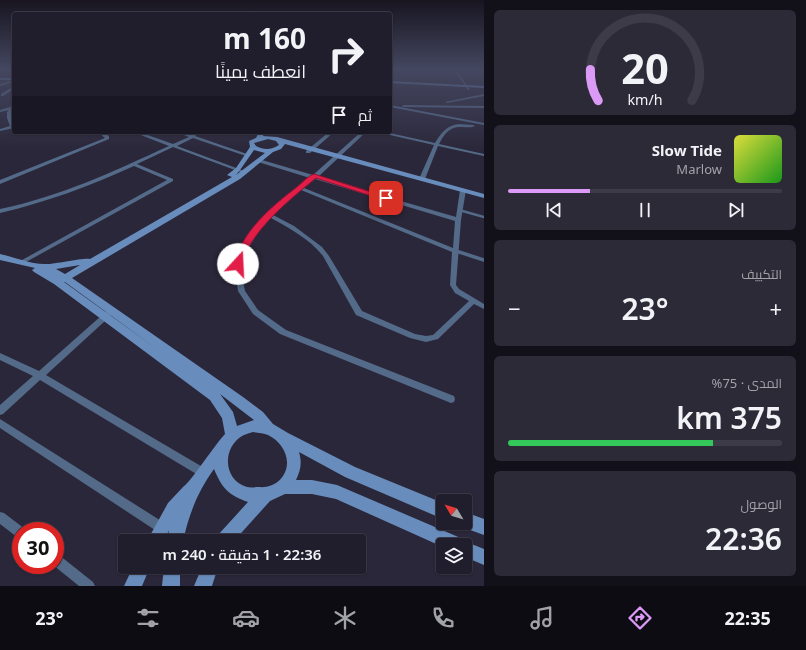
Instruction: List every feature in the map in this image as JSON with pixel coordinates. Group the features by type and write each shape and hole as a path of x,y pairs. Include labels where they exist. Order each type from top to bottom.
{"street":[{"path":"431,106 478,96"},
{"path":"392,106 484,107"},
{"path":"392,106 484,125"},
{"path":"0,111 12,108"},
{"path":"12,110 9,116 12,122"},
{"path":"422,179 436,144 445,130 450,127 484,125"},
{"path":"0,130 12,127"},
{"path":"0,182 107,139 107,137 103,134"},
{"path":"140,134 241,170"},
{"path":"184,134 248,155"},
{"path":"0,211 33,204 71,192 173,146 196,134"},
{"path":"253,148 251,142 258,138 261,134"},
{"path":"253,148 261,150 311,151 330,134"},
{"path":"362,134 269,215 246,244 238,264 238,278 242,291 258,314 267,323 283,332 451,398"},
{"path":"388,134 484,155"},
{"path":"258,138 277,137 311,151 351,160 484,196"},
{"path":"62,279 85,263 169,215 241,170 260,160 282,145 277,137"},
{"path":"241,170 253,148"},
{"path":"260,160 458,220"},
{"path":"24,261 171,180 133,164"},
{"path":"299,188 456,251"},
{"path":"463,190 458,220 454,288 473,301 484,306"},
{"path":"269,215 292,227 320,248 326,256 356,311 372,320 413,336 431,339 435,337 473,301"},
{"path":"0,257 24,261 44,267 109,314 214,396 224,408 228,416 232,434"},
{"path":"0,261 23,265 62,279 109,314 244,405 268,428 350,472 436,508"},
{"path":"44,267 85,263"},
{"path":"62,279 78,274 85,263"},
{"path":"0,411 109,314"},
{"path":"0,356 40,376 202,472"},
{"path":"0,422 158,534 178,502 191,490"},
{"path":"177,534 180,518 191,490 202,472 232,434 252,426 268,428"},
{"path":"230,534 265,495 282,487 288,481 294,465 292,449 282,436"},
{"path":"222,447 220,467 230,486 247,494 265,495"},
{"path":"282,487 312,487 337,492 441,538"},
{"path":"0,517 12,526"},
{"path":"472,523 484,527"},
{"path":"472,552 484,557"},
{"path":"64,566 89,586"},
{"path":"133,586 139,574"},
{"path":"171,586 172,574"},
{"path":"203,586 207,574"}],"lane":[{"path":"459,210 484,217"},
{"path":"456,251 484,260"}],"route":[{"path":"238,264 241,253 256,228 285,200 314,176 386,198"}]}
